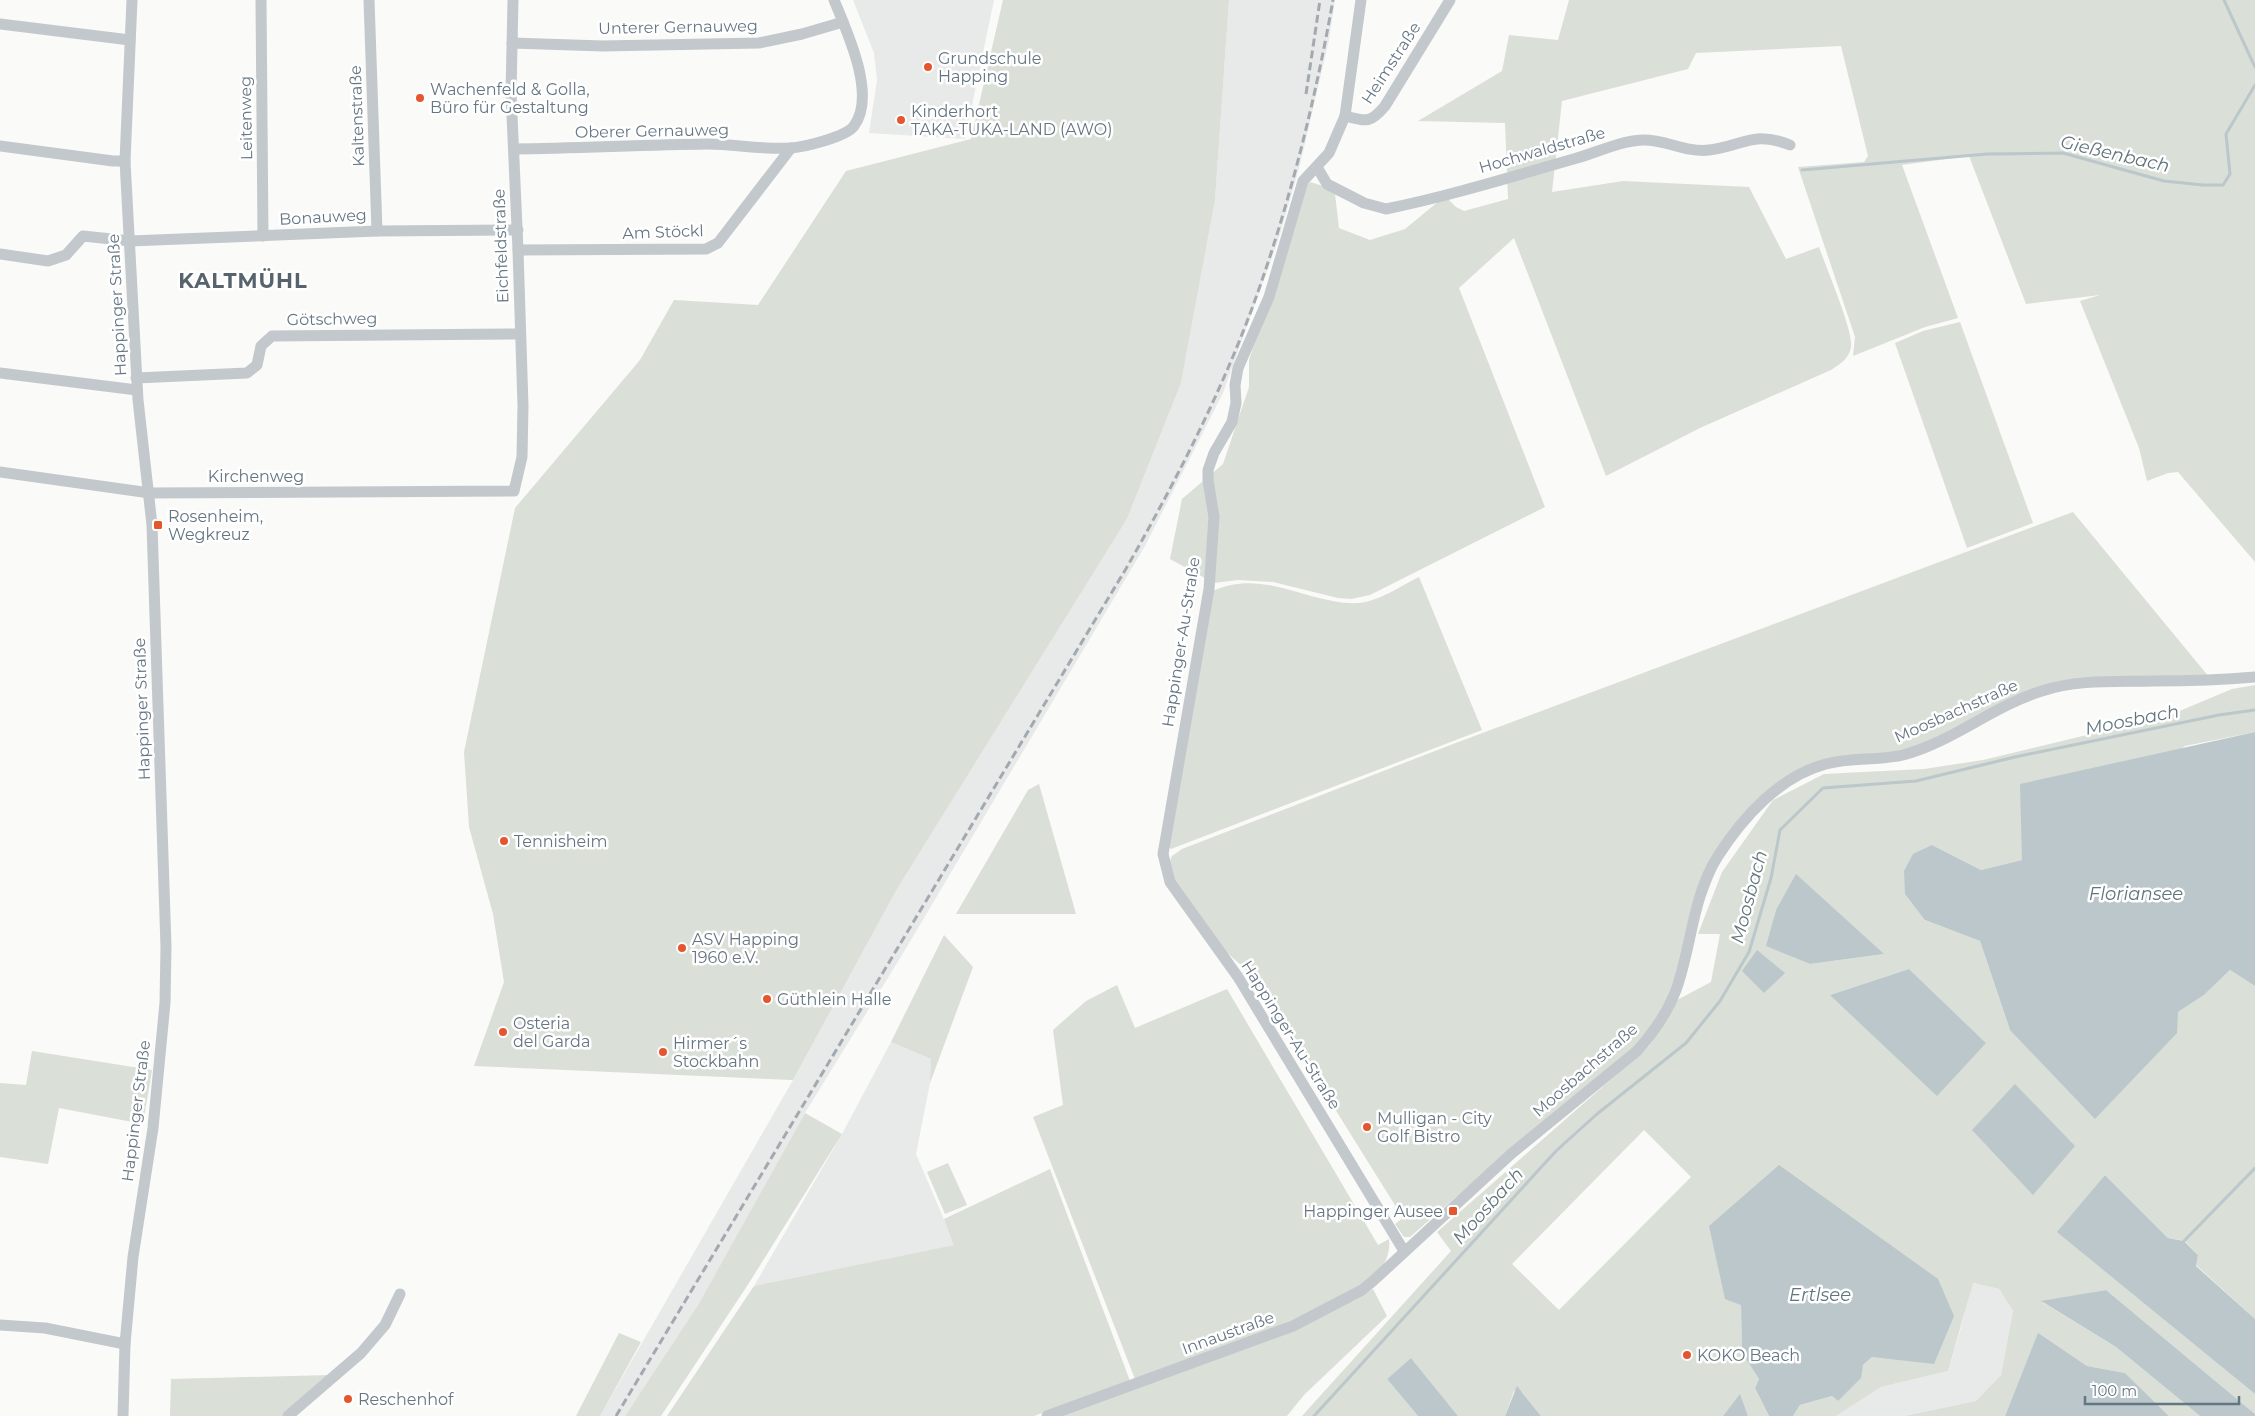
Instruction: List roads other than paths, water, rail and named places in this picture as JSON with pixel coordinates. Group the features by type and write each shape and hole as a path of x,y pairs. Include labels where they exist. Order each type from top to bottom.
{"street":[{"name":"Happinger Straße","path":"123,1416 125,1344 133,1257 152,1128 164,1003 166,956 150,493 137,384 125,161 132,0"},
{"name":"Leitenweg","path":"261,0 263,236"},
{"name":"Kaltenstraße","path":"369,0 378,231"},
{"name":"Eichfeldstraße","path":"513,0 511,93 518,230 522,457 514,491"},
{"name":"Oberer Gernauweg","path":"514,150 709,144 791,148 840,137 854,127 861,113 861,76 834,0"},
{"name":"Happinger-Au-Straße","path":"1361,0 1345,116 1329,153 1304,181 1269,297 1238,368 1235,385 1236,403 1232,422 1214,453 1208,470 1214,517 1209,589 1163,854 1170,882 1238,977 1404,1251"},
{"name":"Heimstraße","path":"1345,116 1364,120 1376,117 1385,106 1450,0"},
{"name":"Unterer Gernauweg","path":"512,43 603,46 759,43 802,34 843,22"},
{"path":"0,24 130,40"},
{"name":"Hochwaldstraße","path":"1317,166 1327,184 1364,203 1386,209 1584,156 1623,143 1642,140 1658,141 1694,150 1723,148 1757,138 1773,138 1790,145"},
{"path":"0,146 125,161"},
{"name":"Am Stöckl","path":"518,250 706,249 718,243 791,148"},
{"name":"Bonauweg","path":"0,254 48,261 66,255 83,236 130,241 378,231 518,230"},
{"name":"Götschweg","path":"0,373 137,384 247,373 257,365 261,346 272,336 520,334"},
{"name":"Kirchenweg","path":"0,472 150,493 514,491"},
{"name":"Moosbachstraße","path":"1404,1251 1511,1154 1636,1051 1651,1035 1669,1006 1676,989 1699,897 1717,858 1748,817 1778,788 1795,777 1826,764 1888,757 1910,752 1944,738 2004,705 2055,687 2100,682 2215,680 2255,677"},
{"name":"Innaustraße","path":"1047,1416 1293,1326 1362,1290 1404,1251"},
{"path":"288,1416 361,1353 385,1325 400,1294"},
{"path":"0,1325 45,1328 125,1344"}],"water":[{"name":"Floriansee","path":"2255,732 2255,986 2230,970 2204,995 2178,1012 2177,1033 2095,1119 2010,1030 1980,941 1925,920 1905,894 1904,871 1913,854 1932,845 1981,870 2022,860 2020,784"},
{"path":"1796,874 1884,954 1810,964 1766,946 1776,910"},
{"path":"1757,950 1785,973 1764,993 1742,971"},
{"path":"1909,969 1986,1043 1937,1096 1830,995"},
{"path":"2015,1084 2075,1146 2033,1195 1972,1130"},
{"name":"Ertlsee","path":"1779,1165 1938,1279 1954,1316 1934,1364 1872,1357 1863,1365 1861,1378 1838,1401 1832,1396 1800,1405 1793,1416 1769,1416 1755,1388 1759,1379 1742,1353 1741,1305 1725,1299 1709,1226"},
{"path":"2105,1175 2168,1238 2184,1241 2198,1255 2196,1266 2255,1319 2255,1394 2057,1232"},
{"path":"2106,1290 2255,1414 2255,1416 2200,1416 2116,1347 2041,1301"},
{"path":"2038,1333 2087,1366 2125,1373 2169,1416 2005,1416"},
{"path":"1411,1358 1458,1416 1418,1416 1387,1379"},
{"path":"1517,1386 1541,1416 1505,1416"},
{"path":"1740,1394 1748,1416 1723,1416"}],"waterway":[{"name":"Gießenbach","path":"2224,0 2255,67"},
{"name":"Gießenbach","path":"1802,170 1987,154 2063,153 2164,181 2223,185 2230,174 2226,134 2255,85"},
{"name":"Moosbach","path":"1314,1416 1556,1151 1597,1114 1686,1043 1720,1001 1749,952 1771,878 1780,830 1823,788 1916,781 2015,757 2219,715 2255,710"},
{"path":"2184,1241 2255,1168"}],"railway":[{"path":"1306,94 1320,0"},
{"path":"616,1416 1127,567 1183,464 1232,359 1247,323 1272,251 1302,144 1333,0"}],"place":[{"name":"Grundschule Happing","path":"928,67"},
{"name":"Wachenfeld & Golla, Büro für Gestaltung","path":"420,98"},
{"name":"Kinderhort TAKA-TUKA-LAND (AWO)","path":"901,120"},
{"name":"Rosenheim, Wegkreuz","path":"158,525"},
{"name":"Tennisheim","path":"504,841"},
{"name":"ASV Happing 1960 e.V.","path":"682,948"},
{"name":"Güthlein Halle","path":"767,999"},
{"name":"Osteria del Garda","path":"503,1032"},
{"name":"Hirmer´s Stockbahn","path":"663,1052"},
{"name":"Mulligan - City Golf Bistro","path":"1367,1127"},
{"name":"Happinger Ausee","path":"1453,1211"},
{"name":"KOKO Beach","path":"1687,1355"},
{"name":"Reschenhof","path":"348,1399"}],"district":[{"name":"KALTMÜHL","path":"243,280"}]}
